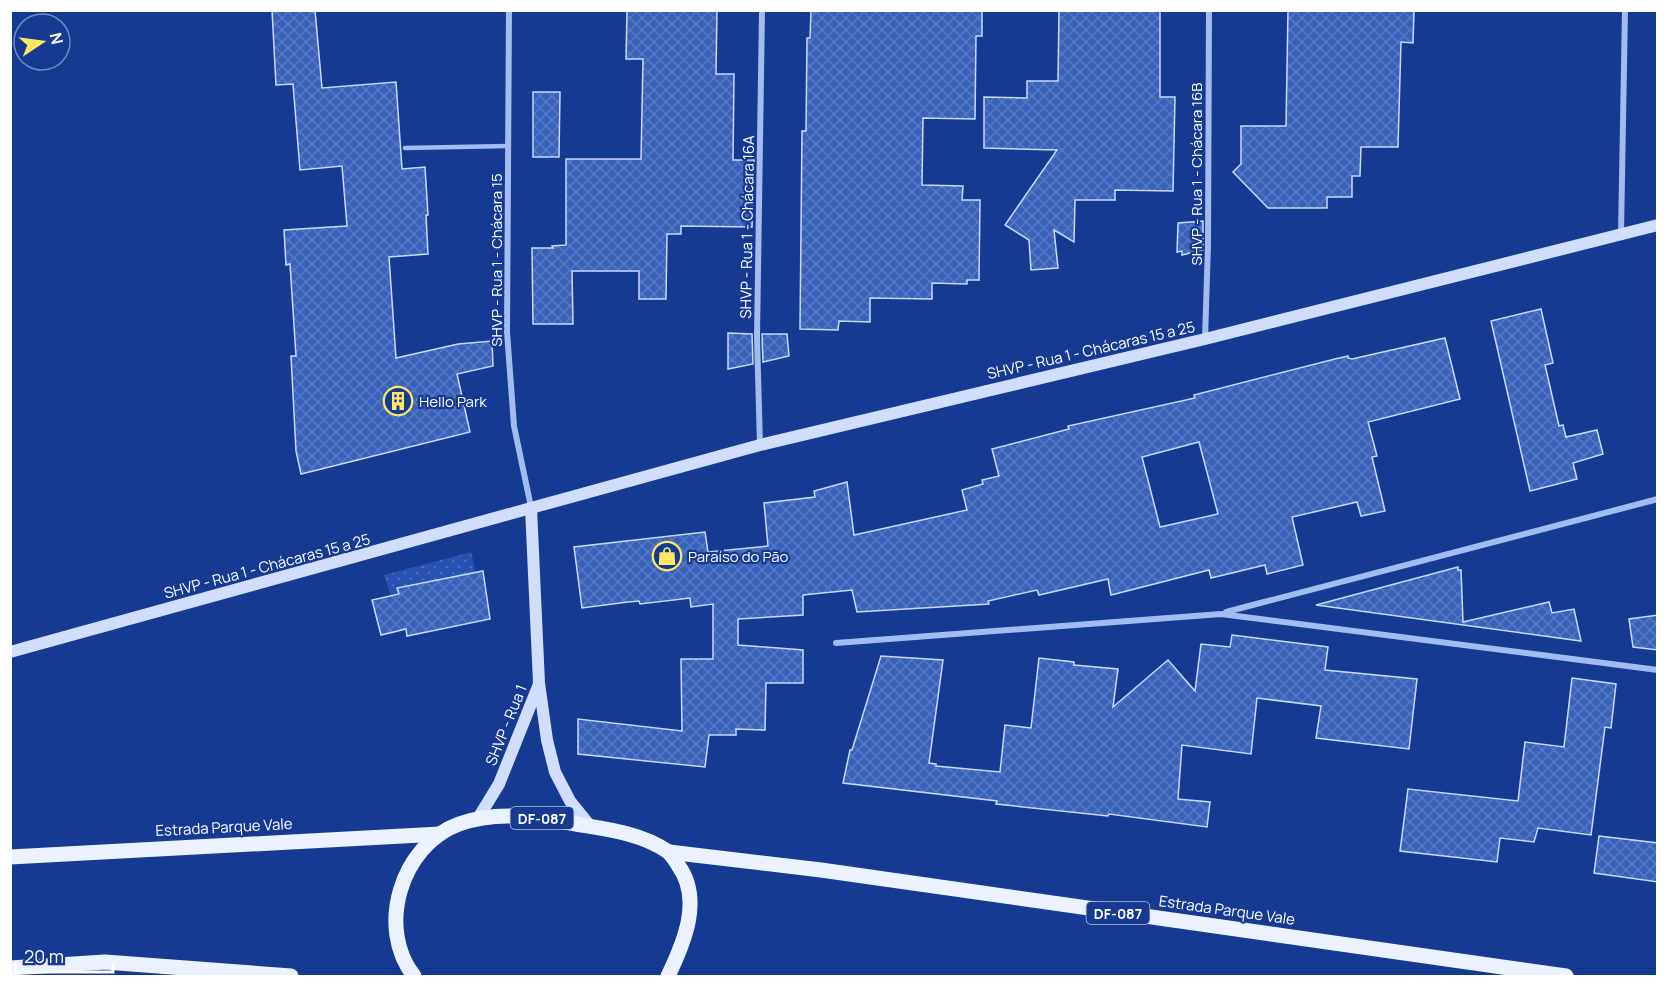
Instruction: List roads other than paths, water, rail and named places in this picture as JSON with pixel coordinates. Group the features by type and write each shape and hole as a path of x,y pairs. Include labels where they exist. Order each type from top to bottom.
{"main road":[{"name":"DF-087","path":"414,976 407,968 395,928 396,906 407,871 418,854 440,834 458,825 504,816 529,817 591,827 645,840 669,852"},
{"name":"Estrada Parque Vale","path":"10,857 440,834"},
{"name":"Estrada Parque Vale","path":"669,852 821,870 1566,976"},
{"path":"668,976 683,946 688,925 689,905 688,888 683,872 669,852"},
{"path":"10,968 105,963 291,976"}],"street":[{"name":"SHVP - Rua 1 - Chácara 15","path":"509,10 507,332 514,426 531,508"},
{"name":"SHVP - Rua 1 - Chácara 16A","path":"760,445 757,337 762,10"},
{"name":"SHVP - Rua 1 - Chácara 16B","path":"1205,339 1208,245 1209,10"},
{"path":"1621,234 1624,10"},
{"name":"SHVP - Rua 1 - Chácaras 15 a 25","path":"10,652 760,445 1205,339 1658,225"},
{"path":"836,643 1221,614 1658,499"},
{"path":"531,508 539,683"},
{"path":"1221,614 1658,670"},
{"name":"SHVP - Rua 1","path":"477,820 499,784 539,683"},
{"name":"SHVP - Rua 1","path":"539,683 547,741 555,772 570,801 591,827"}],"lane":[{"path":"405,148 508,146"}],"place":[{"name":"Hello Park","path":"398,401"},
{"name":"Paraíso do Pão","path":"667,556"}]}
